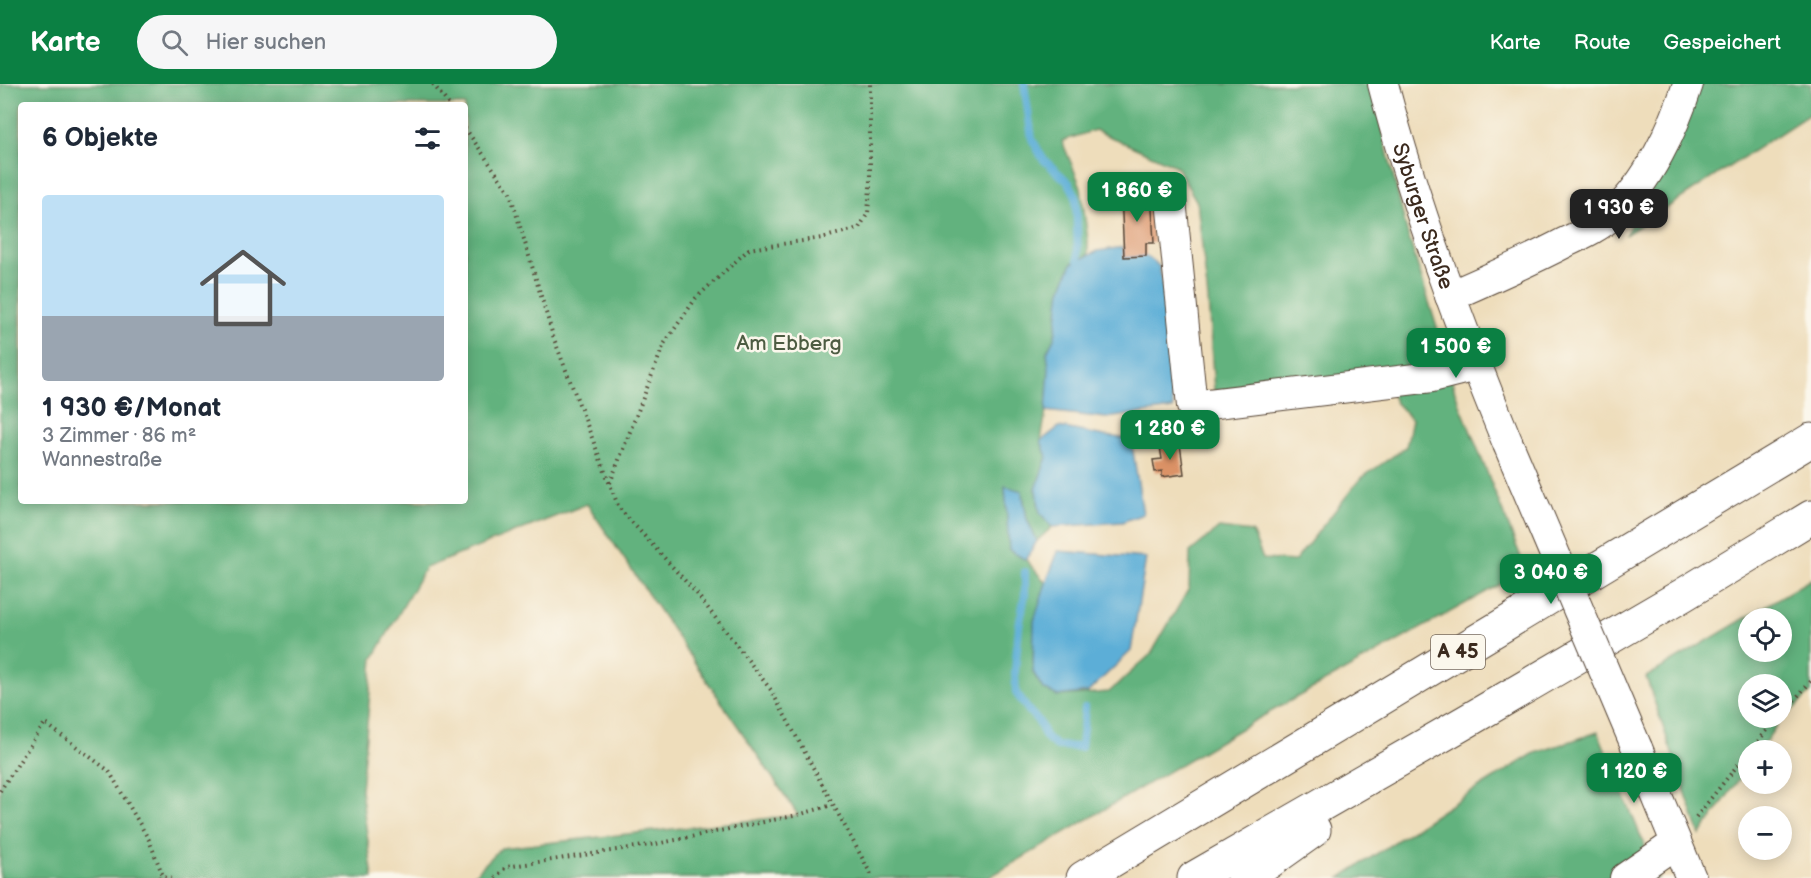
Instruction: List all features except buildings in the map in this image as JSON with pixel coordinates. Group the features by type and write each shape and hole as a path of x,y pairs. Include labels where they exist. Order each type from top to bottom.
{"highway":[{"name":"A 45","path":"1083,878 1811,440"},
{"path":"1194,878 1683,595 1811,517"},
{"path":"1244,878 1467,721"}],"street":[{"name":"Syburger Straße","path":"1383,84 1406,164 1476,366 1690,878"},
{"path":"1450,296 1537,258 1596,227 1613,214 1629,197 1658,155 1671,129 1688,84"},
{"path":"1171,200 1192,406 1432,377 1476,366"},
{"path":"1625,878 1676,843"}],"path":[{"path":"433,84 447,102"},
{"path":"610,484 663,344 696,298 749,249 822,238 859,228 868,213 870,188 870,84"},
{"path":"468,132 510,193 554,339 619,508 697,594 771,690 873,878"},
{"path":"1792,702 1811,681"},
{"path":"0,791 45,723 109,771 149,840 161,877 171,878"},
{"path":"1758,740 1768,728"},
{"path":"1676,843 1738,764"},
{"path":"495,878 506,867 656,844 798,815 832,805"}],"green space":[{"name":"Am Ebberg","path":"0,84 1373,84 1407,232 1455,392 1526,570 1254,721 988,878 471,878 501,848 798,815 587,504 425,568 373,659 361,790 373,878 0,878","holes":["1095,130 1176,166 1197,202 1208,299 1214,391 1383,374 1395,402 1412,420 1406,447 1360,479 1295,561 1263,559 1252,532 1219,528 1190,552 1189,588 1151,654 1109,692 1058,696 1043,689 1033,672 1034,621 1046,583 1026,560 1009,550 1005,487 1022,491 1027,519 1037,541 1052,527 1040,513 1036,488 1047,457 1041,441 1049,368 1047,352 1055,336 1061,290 1072,263 1088,255 1081,187 1062,141"]},
{"path":"1698,84 1811,84 1811,113 1625,235 1657,178"},
{"path":"1811,579 1811,692 1792,710 1792,674 1738,674 1738,728 1775,728 1767,740 1738,740 1738,781 1700,835 1646,677 1738,622 1738,662 1792,662 1792,608 1762,608"},
{"path":"1598,732 1658,878 1340,878 1533,754"}],"water":[{"path":"1124,247 1124,257 1146,256 1159,266 1164,291 1173,409 1106,418 1046,411 1049,368 1047,352 1055,336 1061,290 1072,263 1098,251"},
{"path":"1059,427 1131,439 1143,514 1122,522 1052,527 1040,513 1036,488 1047,457 1041,441"},
{"path":"1005,486 1022,491 1027,519 1037,541 1026,560 1009,550"},
{"path":"1058,551 1146,558 1131,651 1088,692 1058,696 1043,689 1033,672 1034,621"}],"waterway":[{"path":"1024,84 1032,139 1043,159 1069,183 1076,196 1078,260"},
{"path":"1025,572 1025,595 1019,626 1015,671 1016,693 1039,722 1045,736 1056,746 1081,747 1085,708"}]}
